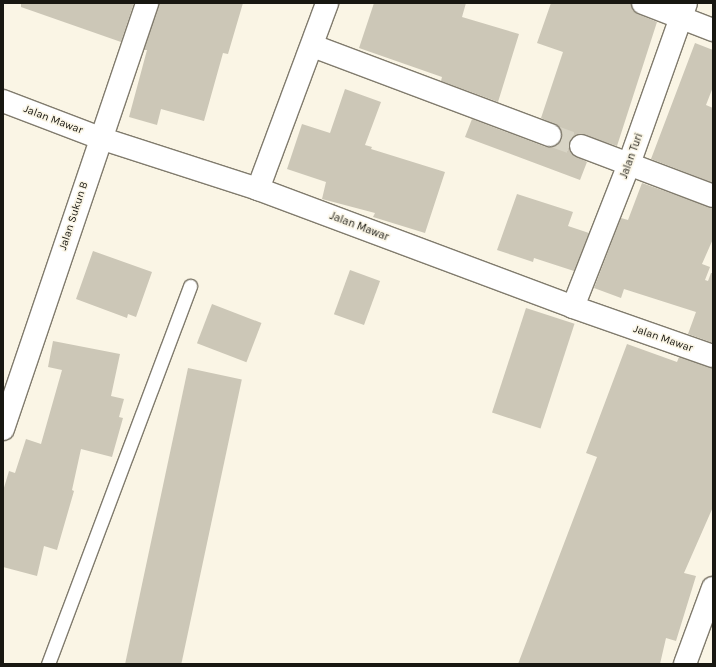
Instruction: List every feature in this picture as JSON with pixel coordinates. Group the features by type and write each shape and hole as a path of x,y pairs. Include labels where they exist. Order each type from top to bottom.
{"street":[{"name":"Jalan Sukun B","path":"3,429 100,138 147,3"},
{"path":"258,189 313,46 327,3"},
{"path":"643,3 684,11 713,30"},
{"name":"Jalan Turi","path":"573,307 629,164 684,11"},
{"path":"313,46 550,135"},
{"name":"Jalan Mawar","path":"3,101 100,138 258,189 573,307 713,356"},
{"path":"581,146 713,196"},
{"path":"685,664 713,588"}],"lane":[{"path":"48,664 190,286"}],"building":[{"path":"21,3 134,3 121,42 21,7"},
{"path":"159,3 243,3 228,54 223,53 204,121 161,109 157,125 129,117 147,50 144,50"},
{"path":"374,3 466,3 462,17 519,34 498,102 441,81 442,77 359,48"},
{"path":"551,3 631,3 633,11 657,22 617,146 579,134 570,141 572,154 587,162 580,180 465,137 472,119 546,147 552,147 562,140 559,127 541,118 563,52 537,43"},
{"path":"695,43 713,50 713,87 706,105 713,108 713,183 651,159"},
{"path":"345,89 381,102 365,145 372,147 371,149 445,172 425,233 373,217 375,213 322,199 326,182 287,169 302,124 330,133"},
{"path":"642,183 713,208 713,239 702,264 710,267 705,280 708,281 711,273 713,273 713,343 688,334 696,312 624,289 621,298 594,288 621,218 628,220"},
{"path":"517,194 573,212 568,226 589,233 574,271 534,258 533,262 497,250"},
{"path":"93,251 152,272 136,317 128,314 127,318 76,299"},
{"path":"350,270 380,281 364,325 334,314"},
{"path":"212,304 261,323 246,362 197,343"},
{"path":"526,308 575,324 541,428 492,413"},
{"path":"53,341 120,354 111,396 124,399 119,417 123,418 112,457 81,449 72,490 74,491 57,550 44,546 37,576 3,567 3,491 9,471 15,473 26,439 41,444 62,370 48,367"},
{"path":"627,344 677,362 679,357 713,368 713,507 684,573 696,576 676,641 666,638 660,664 518,664 597,457 586,453"},
{"path":"188,368 242,379 181,664 125,664"}],"tunnel":[{"path":"550,135 581,146"}]}
